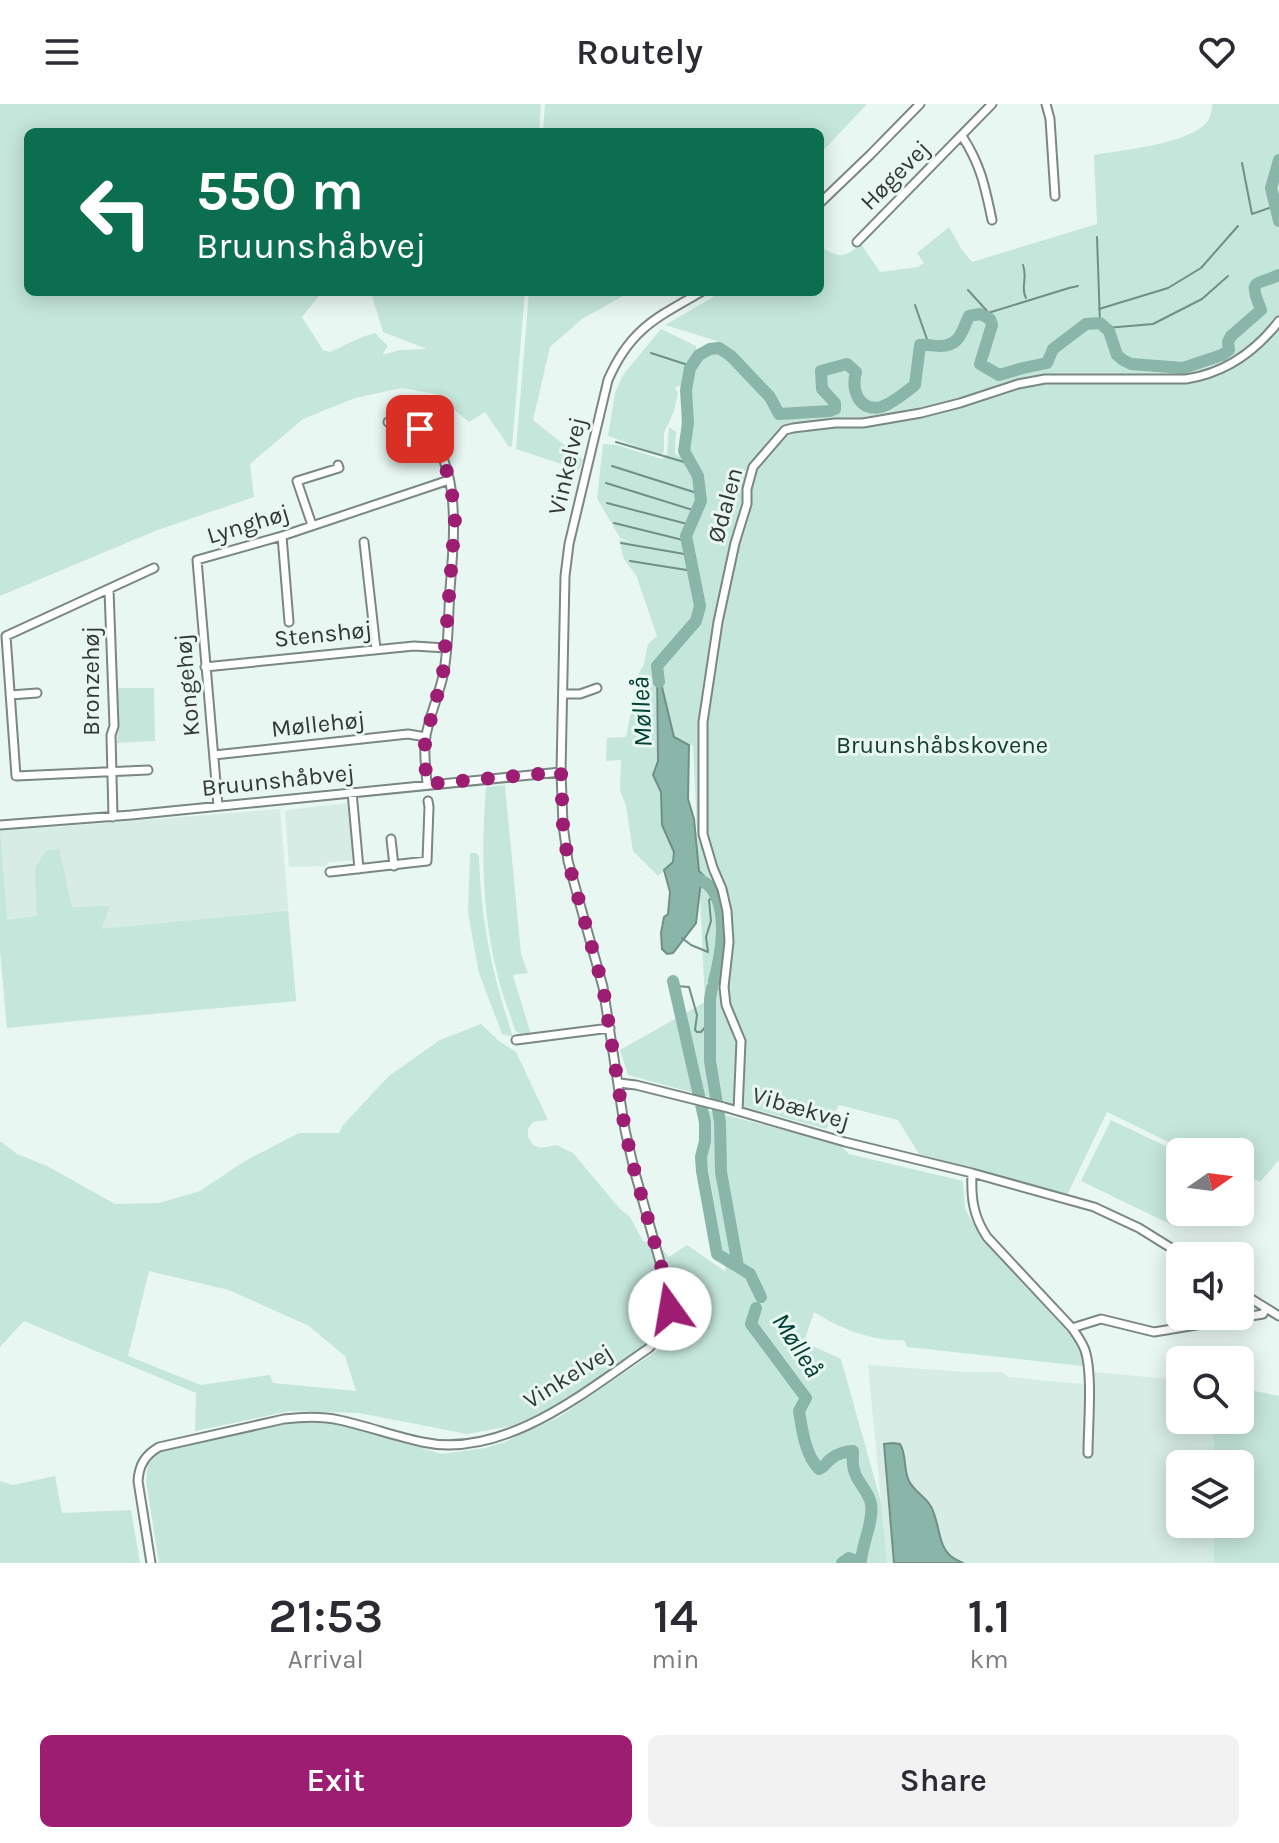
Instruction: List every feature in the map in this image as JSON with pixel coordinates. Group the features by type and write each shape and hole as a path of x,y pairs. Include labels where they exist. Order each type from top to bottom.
{"street":[{"path":"824,199 920,104"},
{"name":"Høgevej","path":"857,242 992,104"},
{"path":"1046,104 1050,119 1055,196"},
{"name":"Høgevej","path":"962,136 982,174 992,220"},
{"name":"Vinkelvej","path":"151,1563 138,1473 145,1458 159,1447 301,1417 337,1419 424,1443 448,1446 498,1437 547,1416 649,1348 667,1324 669,1294 625,1130 597,963 568,861 563,825 561,772 565,576 569,544 608,380 616,361 637,332 694,296"},
{"name":"Ødalen","path":"738,1111 741,1041 726,1005 724,987 729,942 727,911 703,834 703,722 718,622 753,467 785,430 793,428 863,423 921,413 1045,379 1186,379 1204,376 1254,349 1279,321"},
{"path":"388,422 408,424 429,437 440,453 449,480 455,519 443,674 424,752 427,784"},
{"name":"Lynghøj","path":"312,525 297,481 339,468 338,465"},
{"name":"Lynghøj","path":"197,560 282,536 449,480"},
{"path":"282,536 289,622"},
{"path":"364,542 376,649"},
{"name":"Kongehøj","path":"197,560 218,806"},
{"name":"Bronzehøj","path":"148,770 16,776 6,636 154,568"},
{"name":"Bronzehøj","path":"109,590 114,726 111,735 113,817"},
{"name":"Stenshøj","path":"205,667 414,646 446,648"},
{"path":"563,694 580,694 597,688"},
{"path":"10,695 37,693"},
{"name":"Møllehøj","path":"214,755 408,734 426,737"},
{"name":"Bruunshåbvej","path":"0,825 113,817 561,772"},
{"path":"352,792 359,869"},
{"path":"330,872 427,861 428,801"},
{"path":"391,839 394,866"},
{"path":"516,1040 610,1028"},
{"name":"Vibækvej","path":"619,1083 724,1107 1094,1207 1166,1245"},
{"path":"972,1173 972,1204 980,1227 1072,1328 1086,1353 1088,1453"},
{"path":"1254,1301 1279,1316"},
{"path":"1072,1328 1101,1319 1154,1332 1263,1314 1266,1308"}],"shaded area":[{"path":"657,666 674,737 689,745 688,799 694,819 699,871 704,876 696,923 673,953 667,954 662,949 661,933 664,917 668,914 670,892 664,870 673,862 674,852 662,825 661,792 653,775 658,761"},
{"path":"347,803 355,860 328,862 326,866 289,867 285,812"},
{"path":"280,809 296,1001 7,1028 0,949 0,829"},
{"path":"868,1365 1002,1372 1008,1377 1093,1385 1093,1372 1166,1379 1166,1434 1213,1434 1214,1450 1166,1450 1166,1538 1214,1538 1214,1563 887,1563"},
{"path":"884,1444 900,1444 909,1481 933,1511 947,1553 963,1563 894,1563"}],"green space":[{"path":"0,104 541,104 539,128 24,128 24,296 319,296 302,317 323,350 330,352 375,333 388,346 382,355 400,350 427,349 383,332 372,296 525,296 512,446 509,447 485,412 469,422 435,394 402,388 355,398 303,419 250,464 254,497 155,531 0,596"},
{"path":"545,104 867,104 824,150 824,128 543,128"},
{"name":"Bruunshåbskovene","path":"1212,104 1279,104 1279,1160 1260,1182 1254,1179 1254,1138 1166,1138 1166,1141 1107,1112 1067,1195 919,1154 898,1120 839,1105 826,1129 628,1075 620,1050 705,1002 693,745 675,737 659,671 658,761 653,775 661,792 662,825 674,852 674,862 658,876 633,851 626,806 620,790 621,760 606,761 607,738 626,737 639,673 648,644 657,636 636,575 624,559 619,540 631,542 620,538 597,498 603,444 617,445 662,459 667,454 669,427 676,432 675,453 680,457 683,384 675,388 678,393 664,433 664,451 661,455 608,436 615,393 623,375 661,329 696,346 687,363 687,372 695,357 717,341 665,325 715,296 824,296 824,248 841,255 861,244 880,272 918,267 924,263 917,253 949,227 972,262 1097,224 1094,155 1171,141 1198,130 1207,122"},
{"path":"529,296 623,296 582,319 550,347 533,420 583,460 579,470 516,449"},
{"path":"118,688 154,688 155,741 117,743"},
{"path":"505,785 521,954 528,973 513,975 531,1035 515,1030 498,977 486,907 483,859 486,787"},
{"path":"0,831 7,920 37,916 35,868 46,851 59,849 72,907 110,906 101,929 288,911 296,1001 7,1028 0,949"},
{"path":"470,853 479,856 489,948 513,1037 502,1034 479,973 468,911"},
{"path":"481,1024 516,1052 548,1120 533,1122 528,1129 533,1145 541,1148 556,1145 573,1153 630,1217 643,1241 650,1243 665,1290 665,1314 651,1340 637,1354 533,1422 467,1434 359,1413 290,1411 195,1431 196,1393 24,1321 0,1347 0,1141 17,1154 47,1166 115,1204 159,1203 200,1191 245,1161 299,1133 339,1133 389,1076 440,1040","holes":["149,1271 229,1290 309,1326 345,1356 356,1391 273,1383 270,1375 201,1385 128,1356"]},
{"path":"698,1108 822,1140 841,1146 849,1154 963,1181 965,1209 981,1237 1073,1338 1080,1350 1083,1366 907,1347 904,1340 880,1339 857,1333 814,1312 804,1342 841,1359 881,1502 887,1563 159,1563 146,1481 148,1463 161,1451 284,1424 308,1422 341,1425 442,1454 485,1448 559,1417 658,1350 676,1320 675,1302 660,1247 669,1257 687,1245 726,1272"},
{"path":"1111,1120 1166,1146 1166,1222 1081,1181"},
{"path":"1254,1391 1279,1396 1279,1563 1214,1563 1214,1538 1254,1538 1254,1450 1214,1450 1213,1434 1254,1434"},
{"path":"55,1476 62,1513 131,1510 140,1563 0,1563 0,1481 13,1485"}],"waterway":[{"name":"Mølleå","path":"1279,160 1271,188 1279,221"},
{"path":"1242,163 1252,214 1275,206"},
{"path":"1099,309 1168,288 1201,268 1238,226"},
{"path":"1097,237 1100,323"},
{"path":"1023,265 1026,298"},
{"name":"Mølleå","path":"659,682 657,666 696,621 700,606 686,536 701,501 698,476 684,451 688,423 686,390 690,368 699,355 719,348 731,356 770,397 779,414 835,409 835,403 822,389 821,371 847,364 856,372 856,392 862,403 873,408 890,403 915,385 920,345 952,343 959,337 969,316 980,314 990,319 992,325 980,364 999,375 1047,363 1053,349 1086,324 1100,323 1109,331 1117,355 1123,360 1131,364 1183,368 1229,350 1231,336 1261,310 1255,293 1256,285 1279,275"},
{"path":"1106,328 1153,324 1202,299 1228,276"},
{"path":"988,313 1078,286"},
{"path":"968,290 987,311 990,319"},
{"path":"915,305 929,345"},
{"path":"651,353 691,366"},
{"path":"616,442 691,464"},
{"path":"612,466 700,494"},
{"path":"606,483 696,511"},
{"path":"607,503 691,525"},
{"path":"614,523 687,541"},
{"path":"621,543 690,555"},
{"path":"630,561 693,571"},
{"name":"Mølleå","path":"689,875 709,886 720,909 721,946 714,981"},
{"path":"682,938 708,952 706,937 711,921 709,900 715,895"},
{"path":"673,981 705,1122 702,1171 717,1254 750,1274 761,1297"},
{"path":"675,986 689,987 697,1015 695,1030 701,1032 711,1025"},
{"name":"Mølleå","path":"712,988 710,1061 720,1122 721,1172 738,1266"},
{"name":"Mølleå","path":"756,1308 751,1324 806,1398 799,1411 810,1457 819,1469 837,1455 853,1451 856,1475 870,1499 871,1518 861,1561 849,1558 842,1563"}],"route":[{"path":"420,429 440,453 453,497 455,519 443,674 424,752 427,784 561,772 568,861 603,987 625,1130 669,1294 670,1309"}]}
